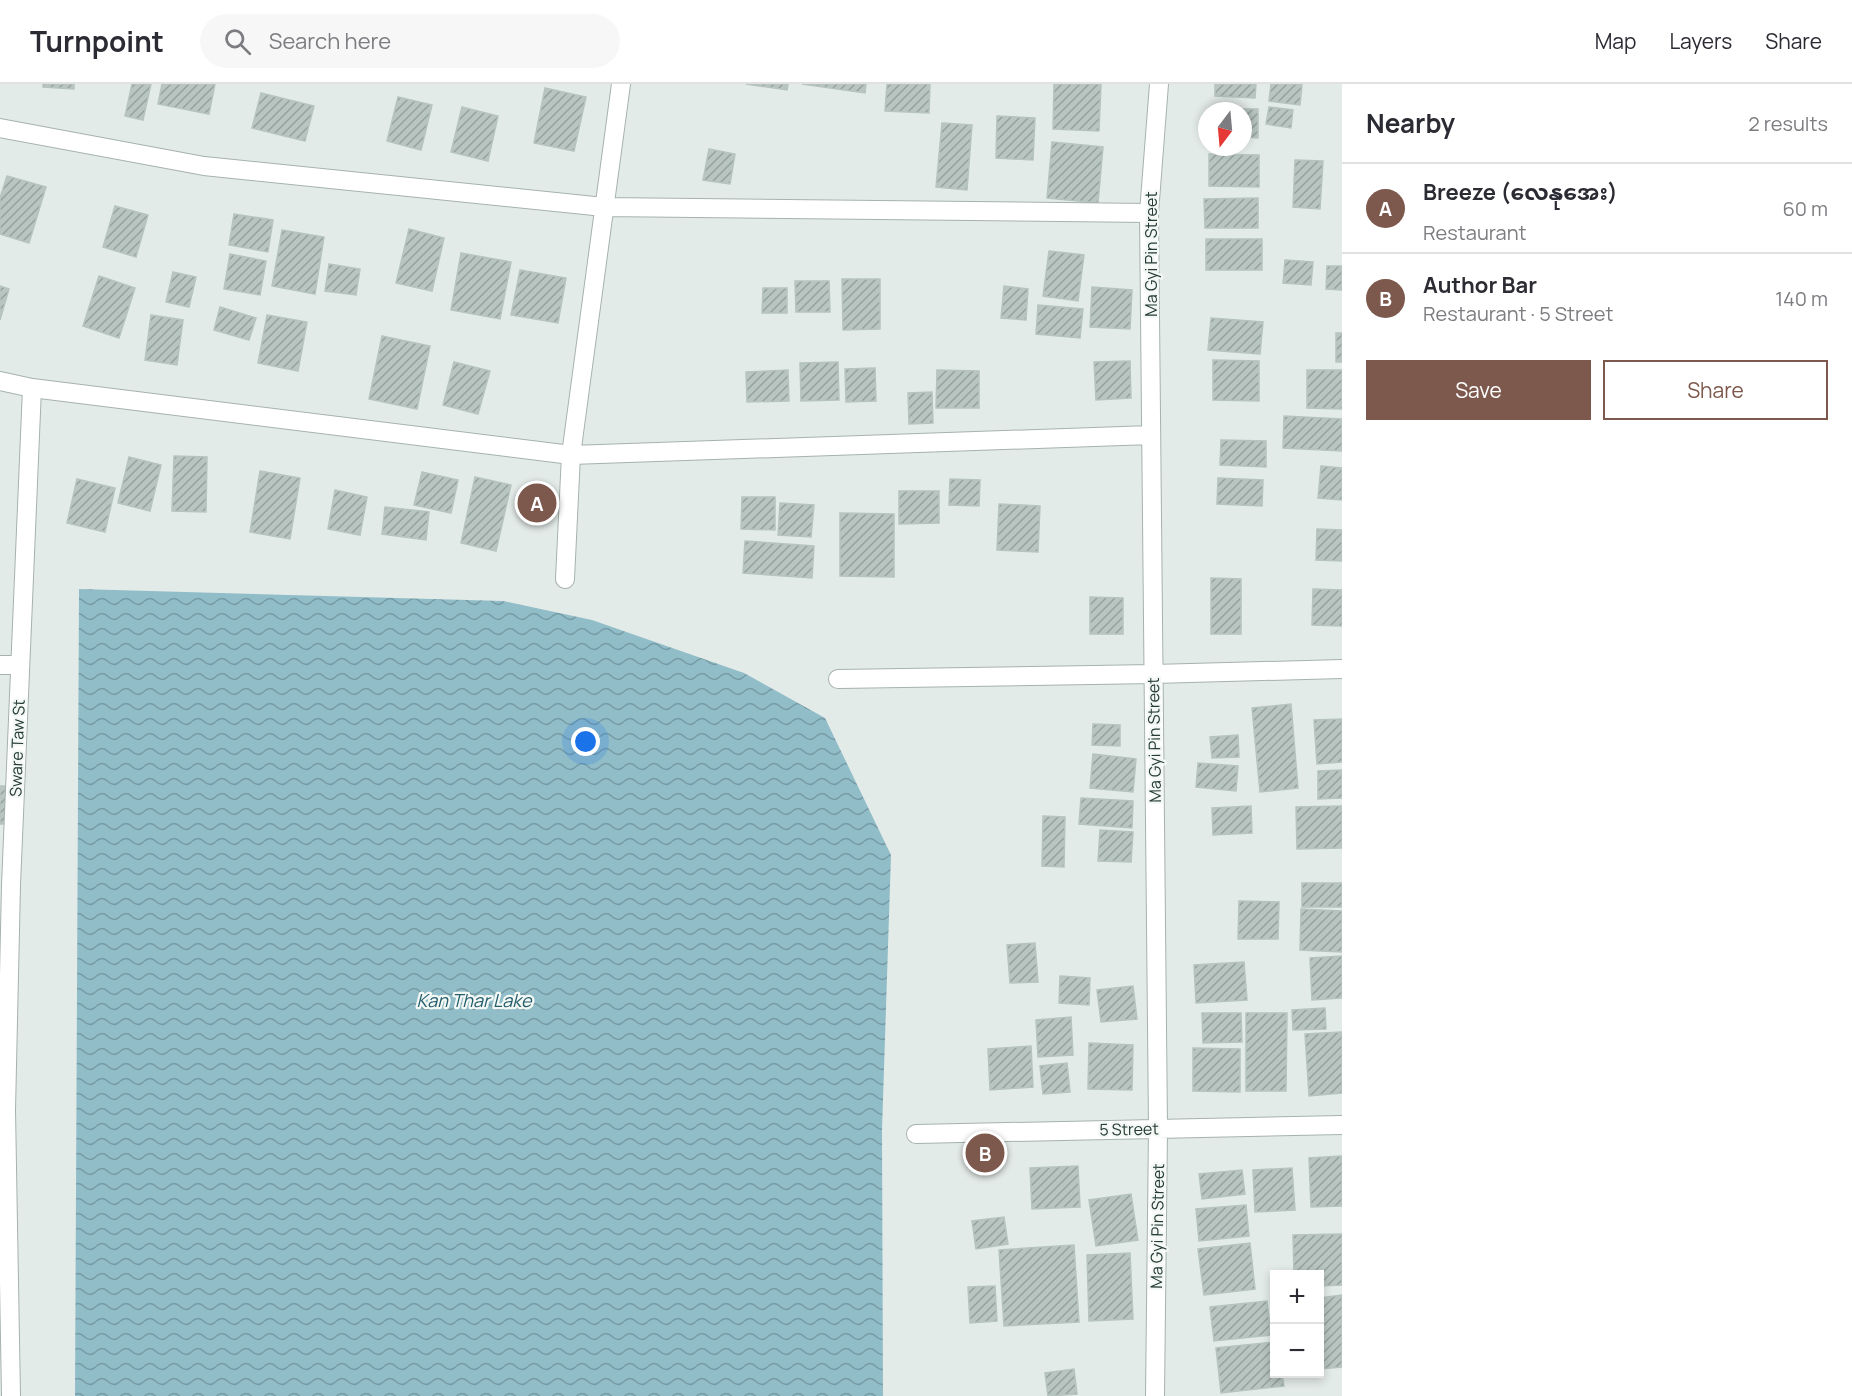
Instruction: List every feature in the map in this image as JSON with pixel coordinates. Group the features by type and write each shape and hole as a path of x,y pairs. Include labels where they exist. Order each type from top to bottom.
{"street":[{"path":"565,579 571,455 621,84"},
{"name":"Ma Gyi Pin Street","path":"1155,1396 1158,1128 1149,213 1159,84"},
{"path":"0,128 204,166 604,207 1149,213"},
{"path":"0,381 32,388 571,455 1152,435"},
{"name":"Sware Taw St","path":"11,1396 5,1342 3,1110 6,885 20,665 32,388"},
{"path":"0,665 20,665"},
{"path":"838,679 1342,669"},
{"name":"5 Street","path":"916,1134 1342,1125"}],"water":[{"name":"Kan Thar Lake","path":"79,589 503,601 592,620 744,673 825,718 891,855 882,1130 883,1396 75,1396"}],"building":[{"path":"43,84 74,84 74,89 43,87"},
{"path":"132,84 151,84 143,120 125,116"},
{"path":"162,84 215,84 209,114 158,104"},
{"path":"746,84 788,84 787,90"},
{"path":"802,84 866,84 865,93"},
{"path":"887,84 930,84 929,113 885,111"},
{"path":"1054,84 1101,84 1099,131 1053,129"},
{"path":"1215,84 1256,84 1255,98 1215,96"},
{"path":"1271,84 1302,84 1300,105 1269,101"},
{"path":"545,88 586,97 574,151 534,143"},
{"path":"261,93 314,106 305,141 252,128"},
{"path":"398,97 432,105 421,150 387,141"},
{"path":"462,107 498,116 488,161 451,152"},
{"path":"1269,107 1293,110 1291,128 1266,124"},
{"path":"1252,109 1258,109 1258,138 1252,138"},
{"path":"997,116 1035,118 1033,160 996,158"},
{"path":"942,123 972,125 967,190 936,187"},
{"path":"1052,142 1103,147 1098,203 1047,198"},
{"path":"709,149 735,154 730,184 703,180"},
{"path":"1259,155 1259,187 1209,186 1209,156"},
{"path":"1295,160 1323,161 1320,209 1293,207"},
{"path":"7,176 46,187 29,243 0,234 0,198"},
{"path":"1258,198 1258,228 1205,228 1204,199"},
{"path":"115,206 148,215 136,257 103,247"},
{"path":"234,214 273,220 268,252 229,245"},
{"path":"409,229 444,238 432,291 396,283"},
{"path":"282,230 324,237 315,294 272,286"},
{"path":"1206,239 1262,239 1262,270 1206,270"},
{"path":"1049,251 1084,255 1078,301 1043,296"},
{"path":"461,253 511,262 500,319 451,310"},
{"path":"230,254 266,261 260,295 224,289"},
{"path":"1285,260 1313,262 1311,285 1283,283"},
{"path":"329,264 360,269 356,295 325,291"},
{"path":"1327,266 1342,266 1342,290 1326,289"},
{"path":"520,270 566,278 558,323 511,315"},
{"path":"173,272 196,277 189,307 166,302"},
{"path":"99,276 135,288 119,338 83,326"},
{"path":"842,279 880,279 880,329 843,330"},
{"path":"795,281 829,281 830,312 796,312"},
{"path":"0,286 9,289 0,320"},
{"path":"1004,286 1028,289 1026,320 1001,318"},
{"path":"1092,287 1132,290 1130,329 1090,327"},
{"path":"763,288 787,288 787,313 762,313"},
{"path":"1038,305 1083,309 1080,338 1036,334"},
{"path":"220,307 256,318 249,340 214,330"},
{"path":"151,315 183,320 177,365 145,360"},
{"path":"267,315 307,322 298,371 258,363"},
{"path":"1211,318 1263,322 1260,354 1208,350"},
{"path":"1336,333 1342,333 1342,362 1336,362"},
{"path":"382,336 430,346 417,409 369,399"},
{"path":"1213,360 1259,361 1259,401 1213,400"},
{"path":"1130,361 1131,398 1096,400 1094,362"},
{"path":"454,362 490,371 478,414 443,405"},
{"path":"838,362 839,400 801,401 800,363"},
{"path":"875,368 876,401 846,402 845,369"},
{"path":"788,370 789,401 747,402 746,372"},
{"path":"937,370 979,371 979,408 936,408"},
{"path":"1307,370 1342,370 1342,409 1307,408"},
{"path":"932,392 933,423 909,424 908,393"},
{"path":"1284,416 1342,419 1342,451 1283,448"},
{"path":"1221,440 1266,441 1266,467 1220,465"},
{"path":"174,456 207,457 206,512 172,511"},
{"path":"129,457 161,465 150,511 118,503"},
{"path":"1321,466 1342,468 1342,500 1318,498"},
{"path":"260,471 300,478 290,539 250,532"},
{"path":"422,472 458,480 451,513 414,505"},
{"path":"475,477 511,485 496,551 461,543"},
{"path":"1218,478 1263,480 1262,506 1217,504"},
{"path":"77,479 115,488 105,532 67,523"},
{"path":"950,479 980,480 979,506 949,505"},
{"path":"335,490 367,497 360,535 328,529"},
{"path":"899,491 939,491 939,523 899,524"},
{"path":"742,497 775,497 775,530 741,529"},
{"path":"780,503 814,505 811,537 778,535"},
{"path":"999,504 1040,506 1038,552 997,550"},
{"path":"385,507 429,512 426,540 382,534"},
{"path":"840,513 894,514 894,577 840,576"},
{"path":"1317,529 1342,530 1342,561 1316,560"},
{"path":"745,541 814,546 812,578 743,573"},
{"path":"1211,578 1241,579 1241,634 1211,634"},
{"path":"1313,589 1342,590 1342,626 1312,625"},
{"path":"1090,597 1123,598 1123,634 1090,634"},
{"path":"1291,704 1298,788 1260,792 1252,708"},
{"path":"1342,719 1342,762 1317,764 1314,720"},
{"path":"1093,724 1120,725 1120,746 1092,745"},
{"path":"1238,735 1239,757 1212,758 1210,737"},
{"path":"1093,754 1136,759 1133,792 1090,788"},
{"path":"1198,763 1238,766 1236,791 1196,787"},
{"path":"1342,770 1342,798 1318,799 1318,771"},
{"path":"0,786 5,786 7,824 0,824"},
{"path":"1081,798 1133,801 1132,828 1079,824"},
{"path":"1251,806 1252,833 1213,835 1212,808"},
{"path":"1342,806 1342,848 1297,849 1296,807"},
{"path":"1043,816 1065,817 1064,867 1042,866"},
{"path":"1100,830 1133,832 1131,862 1098,861"},
{"path":"1302,883 1342,883 1342,907 1302,907"},
{"path":"1239,901 1279,902 1278,939 1238,939"},
{"path":"1301,909 1342,911 1342,952 1300,950"},
{"path":"1035,943 1038,982 1010,983 1007,945"},
{"path":"1342,956 1342,998 1312,1000 1310,958"},
{"path":"1244,962 1247,1000 1196,1003 1194,965"},
{"path":"1060,976 1090,978 1089,1005 1059,1003"},
{"path":"1133,986 1137,1019 1101,1022 1097,990"},
{"path":"1325,1008 1326,1029 1293,1030 1292,1010"},
{"path":"1202,1013 1241,1013 1242,1042 1203,1043"},
{"path":"1246,1013 1287,1013 1286,1091 1246,1091"},
{"path":"1071,1017 1073,1055 1038,1057 1036,1020"},
{"path":"1342,1032 1342,1093 1309,1096 1305,1034"},
{"path":"1089,1043 1133,1045 1132,1090 1088,1089"},
{"path":"1031,1046 1033,1087 990,1090 988,1049"},
{"path":"1193,1048 1240,1049 1240,1092 1193,1091"},
{"path":"1067,1063 1070,1092 1043,1094 1040,1066"},
{"path":"1342,1156 1342,1206 1311,1207 1309,1158"},
{"path":"1078,1166 1080,1207 1032,1209 1030,1168"},
{"path":"1292,1168 1295,1210 1255,1212 1253,1170"},
{"path":"1242,1170 1245,1194 1202,1199 1199,1174"},
{"path":"1131,1194 1138,1240 1096,1246 1089,1200"},
{"path":"1246,1205 1249,1236 1199,1241 1196,1209"},
{"path":"1004,1217 1008,1244 976,1249 972,1221"},
{"path":"1342,1234 1342,1285 1324,1286 1324,1270 1294,1270 1293,1235"},
{"path":"1250,1243 1255,1289 1204,1295 1198,1249"},
{"path":"1074,1245 1079,1322 1004,1326 999,1250"},
{"path":"1130,1253 1133,1319 1089,1321 1087,1255"},
{"path":"995,1286 997,1321 970,1323 968,1287"},
{"path":"1342,1295 1342,1367 1324,1369 1324,1297"},
{"path":"1267,1301 1270,1335 1214,1341 1210,1307"},
{"path":"1270,1342 1270,1378 1283,1378 1284,1386 1221,1393 1216,1348"},
{"path":"1074,1369 1077,1394 1048,1396 1045,1373"}],"place":[{"name":"Breeze (လေနုအေး)","path":"537,503"},
{"name":"Author Bar","path":"985,1153"}]}
